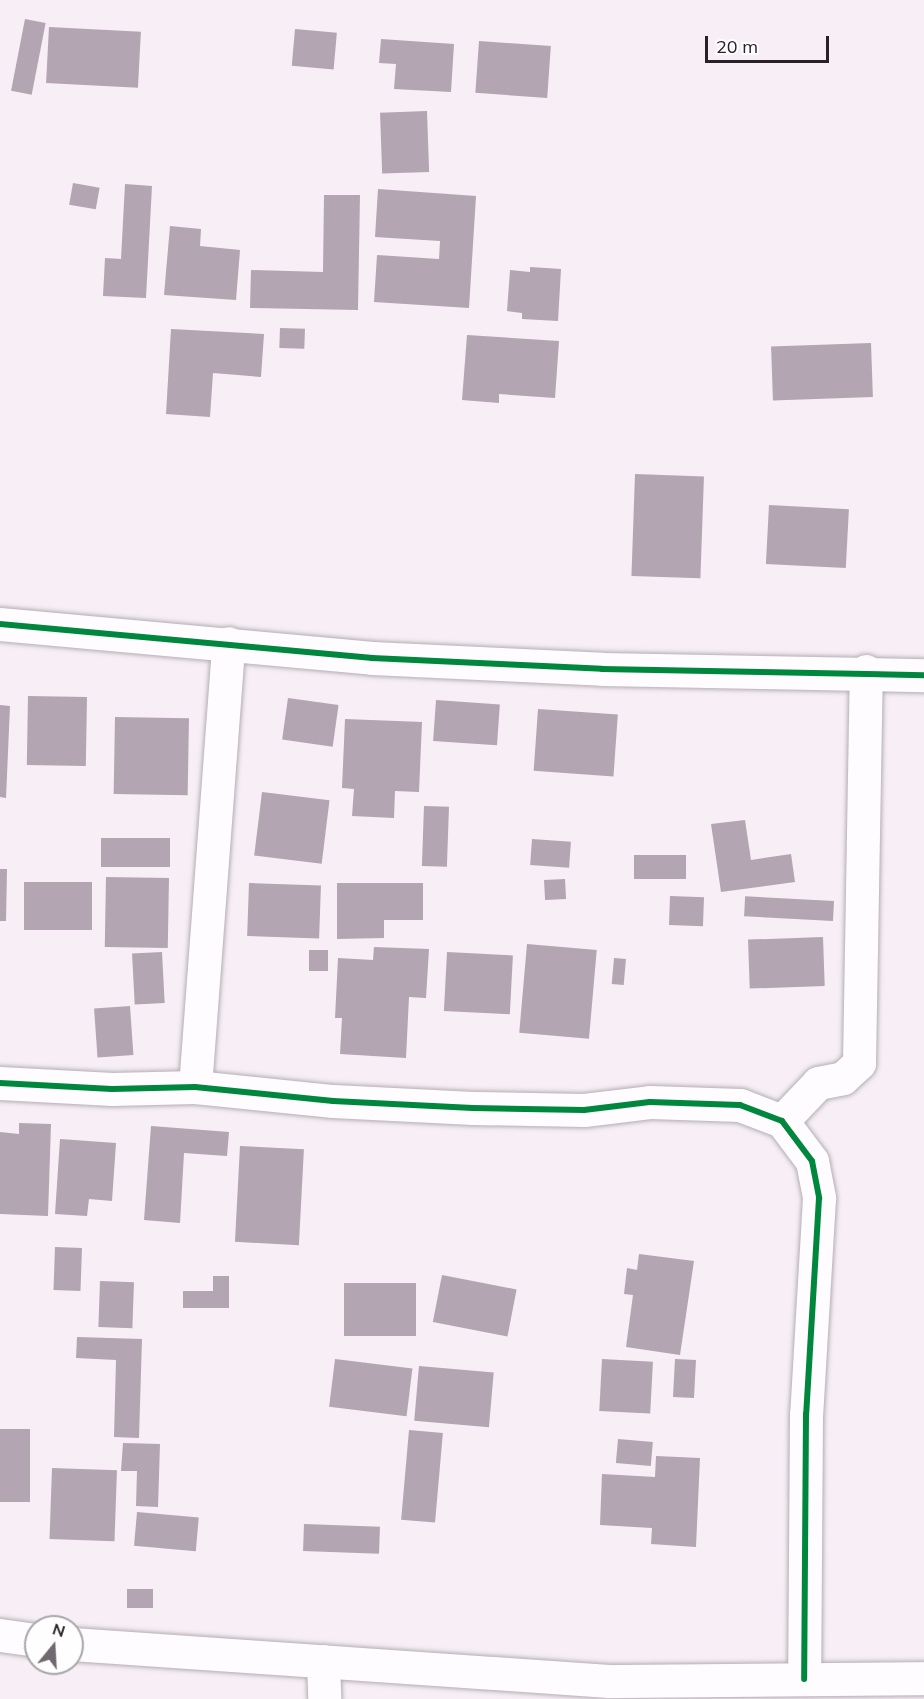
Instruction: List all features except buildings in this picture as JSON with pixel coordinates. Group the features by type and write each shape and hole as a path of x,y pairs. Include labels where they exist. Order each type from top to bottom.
{"street":[{"path":"0,624 228,643 372,658 602,669 866,671 924,675"},
{"path":"195,1087 228,643"},
{"path":"782,1121 818,1083 843,1078 859,1063 866,671"},
{"path":"0,1083 112,1089 195,1087 333,1101 473,1108 584,1110 650,1102 740,1105 782,1121 812,1161 819,1198 806,1414 804,1679"},
{"path":"0,1635 24,1638"},
{"path":"84,1645 609,1681 924,1678"},
{"path":"323,1661 324,1699"}],"cycle path":[{"path":"0,624 372,658 602,669 924,675"},
{"path":"0,1083 112,1089 195,1087 333,1101 473,1108 584,1110 650,1102 740,1105 782,1121 812,1161 819,1198 806,1414 804,1679"}]}
